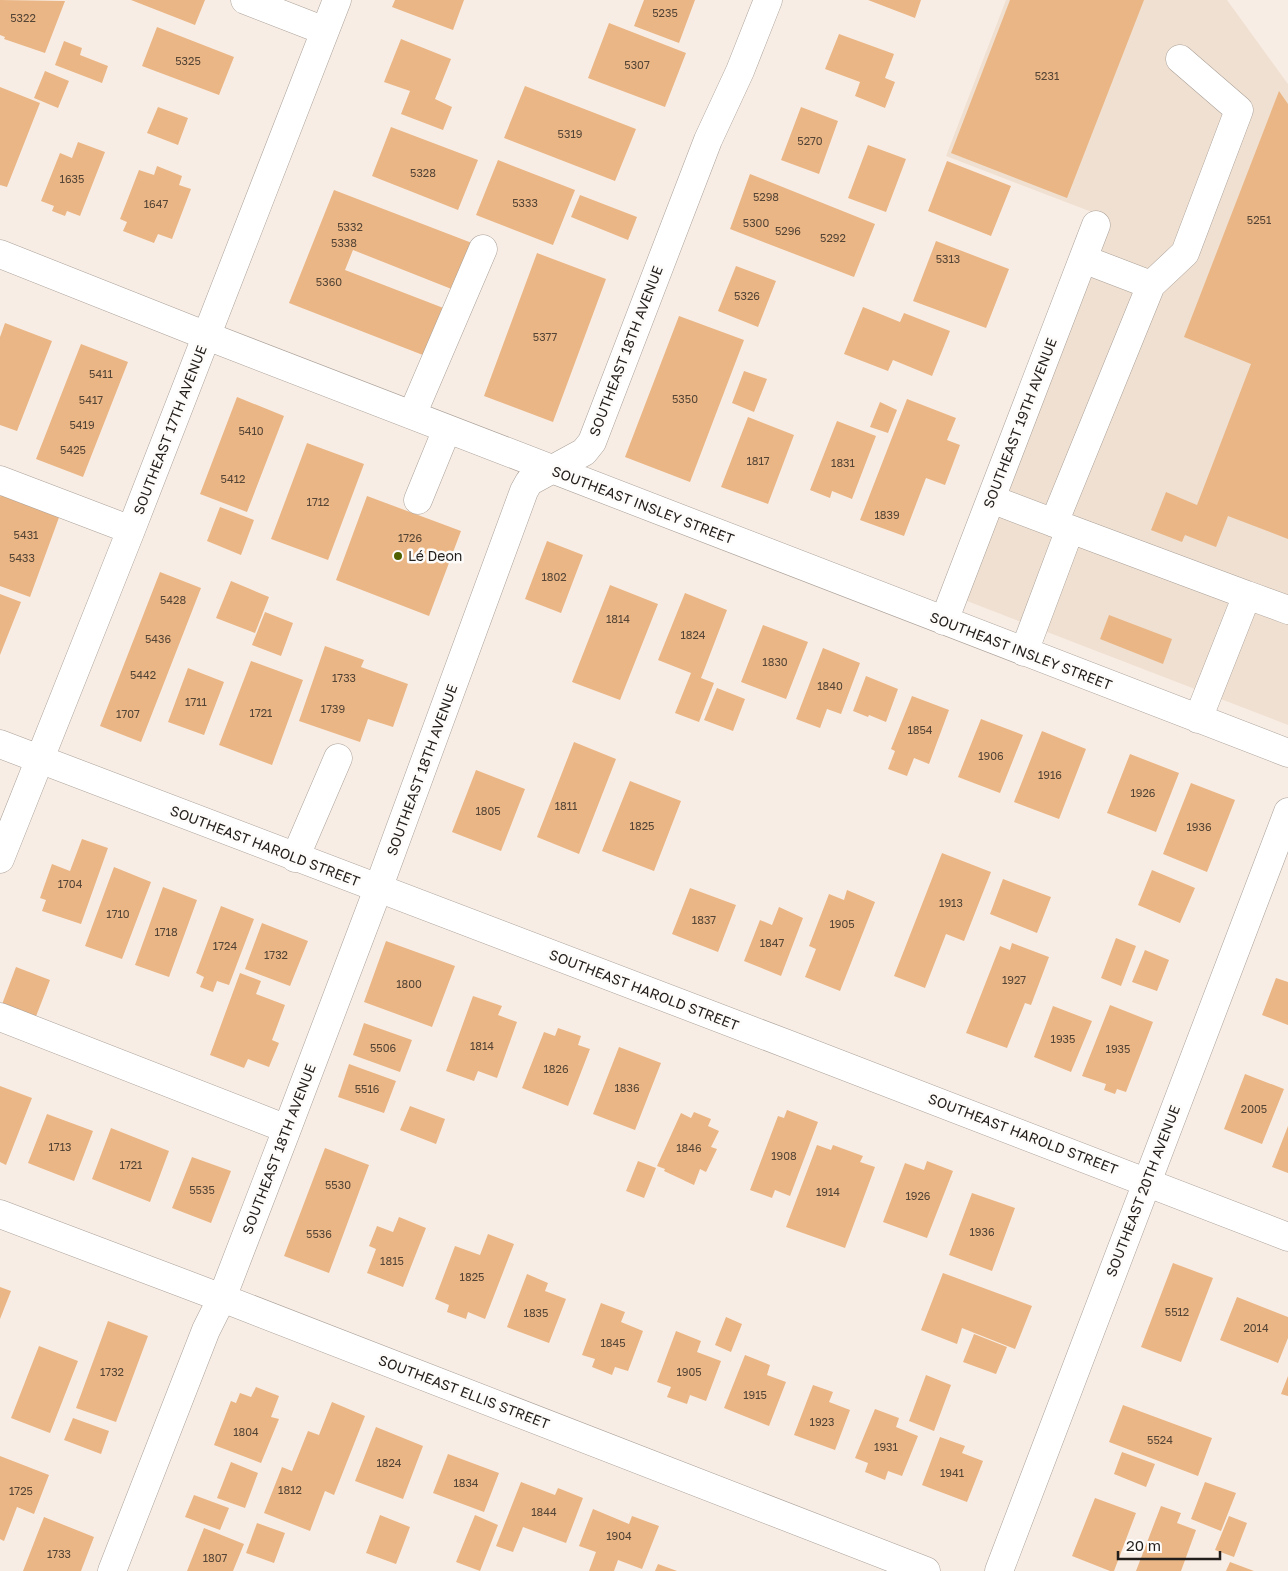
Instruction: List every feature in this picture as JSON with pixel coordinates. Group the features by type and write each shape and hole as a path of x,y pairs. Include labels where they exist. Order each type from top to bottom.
{"street":[{"path":"245,0 325,31"},
{"name":"SOUTHEAST 17TH AVENUE","path":"0,859 131,530 337,0"},
{"name":"SOUTHEAST 18TH AVENUE","path":"112,1571 206,1330 222,1298 378,890 524,491 528,482 584,452 592,442 708,140 740,71 768,0"},
{"path":"1024,652 1062,526 1151,285 1185,253 1239,110 1180,59"},
{"name":"SOUTHEAST 19TH AVENUE","path":"944,621 1096,225"},
{"path":"412,415 483,249"},
{"name":"SOUTHEAST INSLEY STREET","path":"0,254 447,429 1288,753"},
{"path":"1083,259 1151,285"},
{"path":"418,500 447,429"},
{"path":"0,480 131,530"},
{"path":"991,499 1288,610"},
{"path":"1198,719 1247,595"},
{"name":"SOUTHEAST HAROLD STREET","path":"0,744 378,890 1147,1181 1288,1237"},
{"path":"295,858 338,758"},
{"name":"SOUTHEAST 20TH AVENUE","path":"999,1571 1288,812"},
{"path":"0,1017 287,1128"},
{"name":"SOUTHEAST ELLIS STREET","path":"0,1214 926,1571"}],"shaded area":[{"path":"1006,0 1227,0 1288,84 1288,725 949,594 1097,214 946,156"}],"building":[{"path":"0,0 65,1 45,53 4,39 5,37 0,35"},
{"path":"131,0 205,0 195,25"},
{"path":"395,0 464,0 453,30 392,7"},
{"path":"644,0 695,0 679,43 634,26"},
{"path":"868,0 921,0 915,18"},
{"path":"1010,0 1144,0 1067,198 951,153"},
{"path":"609,23 686,53 665,107 588,78"},
{"path":"157,27 234,57 219,95 142,66"},
{"path":"839,34 894,54 885,78 895,82 885,108 855,96 860,82 825,69"},
{"path":"401,39 451,59 435,99 452,107 443,130 401,114 410,91 384,82"},
{"path":"64,41 82,48 80,55 108,66 102,83 55,65"},
{"path":"45,71 69,81 58,108 34,98"},
{"path":"525,86 636,129 615,181 504,138"},
{"path":"0,87 40,103 7,187 0,185"},
{"path":"1279,91 1288,104 1288,539 1228,516 1216,547 1185,535 1182,542 1151,530 1166,492 1197,505 1251,364 1184,337"},
{"path":"158,107 188,118 178,145 147,133"},
{"path":"801,107 838,121 819,174 781,160"},
{"path":"391,127 478,160 458,210 372,176"},
{"path":"78,142 105,152 80,216 67,211 65,216 52,211 54,206 41,201 60,153 72,158"},
{"path":"868,145 906,159 886,212 848,198"},
{"path":"498,160 575,190 553,245 476,215"},
{"path":"947,161 1011,186 991,236 928,211"},
{"path":"157,166 182,176 179,185 191,189 172,239 158,234 154,243 123,231 127,222 120,219 139,170 154,175"},
{"path":"750,174 875,224 854,277 730,229"},
{"path":"334,190 472,243 454,290 353,250 345,270 446,309 428,357 289,303"},
{"path":"580,195 637,217 628,240 571,217"},
{"path":"936,241 1009,269 986,328 913,301"},
{"path":"537,253 606,279 553,422 484,396"},
{"path":"736,266 776,281 758,327 718,311"},
{"path":"863,307 900,322 904,313 950,331 932,376 893,360 888,371 844,354"},
{"path":"679,316 744,340 690,482 625,457"},
{"path":"5,323 52,341 17,431 0,425 0,337"},
{"path":"81,344 128,362 83,477 36,459"},
{"path":"744,371 767,379 754,412 732,403"},
{"path":"237,397 284,416 247,512 200,494"},
{"path":"907,399 956,418 947,440 960,445 945,485 926,478 904,536 860,520"},
{"path":"880,402 897,410 888,433 870,427"},
{"path":"748,417 794,435 768,504 721,487"},
{"path":"837,421 876,436 852,499 832,491 830,498 810,490"},
{"path":"307,443 364,464 328,560 271,539"},
{"path":"2,491 61,512 30,597 0,586 0,497"},
{"name":"Lé Deon","path":"367,496 461,531 429,616 336,580"},
{"path":"220,507 254,520 241,555 207,541"},
{"path":"547,541 583,555 561,613 525,599"},
{"path":"160,572 201,588 141,742 100,726"},
{"path":"231,581 269,597 255,633 216,618"},
{"path":"610,585 658,604 620,700 572,682"},
{"path":"685,593 727,610 701,678 714,683 699,722 675,713 691,673 658,660"},
{"path":"0,594 21,602 0,655"},
{"path":"265,612 293,623 281,656 252,645"},
{"path":"1109,615 1172,639 1163,664 1100,639"},
{"path":"763,625 808,642 786,699 741,682"},
{"path":"325,646 364,660 361,667 408,684 393,727 368,719 360,742 299,721"},
{"path":"823,648 860,663 841,714 827,709 820,728 796,719"},
{"path":"251,661 303,680 272,765 219,745"},
{"path":"188,668 224,682 204,735 168,722"},
{"path":"866,676 898,689 886,722 853,711"},
{"path":"717,688 745,699 733,731 704,720"},
{"path":"912,696 949,710 929,764 914,758 907,776 888,769 895,751 891,749"},
{"path":"981,719 1023,735 1000,793 958,777"},
{"path":"1042,731 1086,749 1059,819 1014,802"},
{"path":"574,742 616,759 579,854 537,837"},
{"path":"1130,754 1179,773 1156,832 1107,813"},
{"path":"476,770 525,789 501,851 452,832"},
{"path":"630,781 681,801 654,871 602,851"},
{"path":"1191,783 1235,800 1207,872 1163,854"},
{"path":"82,839 108,848 81,924 42,911 46,900 40,898 52,864 70,871"},
{"path":"942,853 991,872 964,941 946,934 925,988 894,976"},
{"path":"114,867 151,882 122,959 85,946"},
{"path":"1152,870 1195,888 1180,923 1138,905"},
{"path":"1003,879 1051,897 1037,933 990,914"},
{"path":"163,887 197,900 169,977 135,965"},
{"path":"690,888 736,905 718,952 672,934"},
{"path":"847,890 875,902 840,991 805,977 816,949 809,946 829,894 844,900"},
{"path":"221,906 254,919 229,985 217,981 213,992 200,987 204,977 196,973"},
{"path":"779,907 803,918 781,976 744,961 760,920 772,925"},
{"path":"262,923 308,941 290,986 245,969"},
{"path":"1116,938 1136,946 1121,986 1101,978"},
{"path":"386,941 455,966 432,1027 364,1002"},
{"path":"1012,943 1049,957 1031,1005 1025,1003 1007,1048 966,1033 1000,946 1010,950"},
{"path":"1145,950 1169,960 1157,991 1132,982"},
{"path":"16,967 50,980 35,1019 1,1007"},
{"path":"240,973 261,981 256,994 285,1005 272,1040 279,1043 269,1067 248,1059 244,1068 210,1055"},
{"path":"1276,978 1288,982 1288,1025 1262,1015"},
{"path":"473,996 502,1006 498,1015 517,1022 497,1078 478,1071 474,1081 446,1071"},
{"path":"1110,1005 1153,1022 1126,1092 1117,1089 1115,1094 1104,1090 1106,1084 1082,1076"},
{"path":"1053,1006 1092,1021 1071,1072 1034,1057"},
{"path":"364,1023 412,1040 400,1072 353,1055"},
{"path":"558,1028 581,1036 578,1045 590,1049 568,1106 522,1088 544,1032 555,1036"},
{"path":"619,1047 661,1063 635,1130 593,1114"},
{"path":"349,1064 396,1081 384,1113 338,1097"},
{"path":"1245,1074 1284,1089 1262,1144 1224,1129"},
{"path":"0,1086 32,1098 6,1165 0,1162"},
{"path":"410,1106 445,1119 436,1144 400,1130"},
{"path":"787,1110 818,1122 790,1196 775,1190 772,1198 750,1190 778,1116 784,1118"},
{"path":"694,1112 711,1119 708,1126 719,1131 711,1147 717,1149 706,1172 700,1169 694,1185 657,1166 681,1113 691,1118"},
{"path":"47,1114 93,1131 74,1181 28,1163"},
{"path":"1288,1126 1288,1173 1272,1167"},
{"path":"111,1128 169,1151 150,1202 92,1179"},
{"path":"817,1145 831,1150 833,1145 863,1156 860,1162 875,1167 845,1248 786,1227"},
{"path":"325,1148 369,1165 329,1273 284,1256"},
{"path":"192,1157 231,1171 211,1223 172,1208"},
{"path":"638,1161 656,1168 644,1198 626,1191"},
{"path":"927,1161 953,1171 927,1238 883,1222 905,1163 924,1170"},
{"path":"972,1193 1015,1208 992,1271 949,1255"},
{"path":"399,1217 426,1228 403,1287 367,1273 376,1249 369,1246 377,1226 393,1232"},
{"path":"488,1234 514,1244 485,1319 468,1312 466,1319 447,1312 449,1305 435,1299 455,1246 480,1255"},
{"path":"1173,1263 1213,1278 1181,1362 1141,1347"},
{"path":"943,1273 1032,1306 1015,1349 962,1328 957,1344 921,1330"},
{"path":"527,1274 548,1283 545,1291 566,1299 549,1343 507,1327"},
{"path":"0,1287 11,1291 0,1319"},
{"path":"1237,1297 1288,1317 1288,1338 1278,1363 1220,1340"},
{"path":"601,1303 625,1312 621,1322 643,1331 628,1371 615,1367 612,1375 592,1367 595,1359 582,1355"},
{"path":"726,1317 742,1324 731,1352 715,1345"},
{"path":"108,1321 148,1336 116,1422 76,1408"},
{"path":"676,1331 701,1341 697,1352 721,1361 706,1401 690,1395 687,1404 667,1397 671,1387 657,1382"},
{"path":"974,1334 1007,1347 996,1374 963,1362"},
{"path":"39,1346 78,1361 50,1433 11,1418"},
{"path":"745,1355 770,1365 767,1375 786,1382 769,1426 724,1408"},
{"path":"926,1375 951,1385 934,1431 909,1421"},
{"path":"1288,1376 1288,1396 1281,1394"},
{"path":"813,1385 833,1392 829,1402 850,1410 835,1450 794,1435"},
{"path":"256,1387 279,1396 271,1417 279,1419 261,1463 214,1445 231,1401 236,1403 240,1393 251,1397"},
{"path":"332,1402 365,1416 334,1495 325,1491 310,1531 264,1513 282,1467 292,1471 308,1431 319,1435"},
{"path":"1123,1405 1212,1438 1198,1476 1109,1442"},
{"path":"875,1409 899,1418 896,1427 918,1436 902,1476 888,1471 885,1480 865,1472 868,1463 855,1458"},
{"path":"73,1418 109,1431 101,1454 64,1440"},
{"path":"376,1427 423,1446 403,1499 355,1481"},
{"path":"940,1437 965,1446 962,1453 983,1461 967,1502 922,1485"},
{"path":"1122,1452 1155,1464 1146,1487 1114,1474"},
{"path":"448,1454 499,1473 484,1512 433,1493"},
{"path":"0,1456 49,1475 34,1514 17,1507 4,1541 0,1539"},
{"path":"231,1462 258,1473 245,1508 217,1498"},
{"path":"521,1482 555,1495 558,1488 583,1498 566,1543 523,1527 513,1552 496,1546"},
{"path":"1205,1482 1236,1493 1221,1531 1191,1519"},
{"path":"194,1495 229,1508 220,1530 185,1517"},
{"path":"1095,1498 1136,1513 1114,1571 1072,1556"},
{"path":"1161,1506 1181,1513 1177,1523 1196,1530 1181,1571 1136,1571"},
{"path":"593,1509 629,1524 632,1516 659,1526 642,1569 618,1560 614,1571 589,1571 596,1552 579,1546"},
{"path":"380,1515 410,1527 396,1564 366,1553"},
{"path":"475,1515 498,1525 480,1571 456,1562"},
{"path":"1229,1516 1247,1523 1234,1557 1215,1550"},
{"path":"44,1517 94,1537 81,1571 23,1571"},
{"path":"257,1523 285,1533 274,1563 246,1553"},
{"path":"204,1528 244,1544 233,1571 187,1571"},
{"path":"1230,1562 1254,1571 1226,1571"},
{"path":"658,1564 677,1571 655,1571"}],"place":[{"name":"Lé Deon","path":"398,556"}]}
